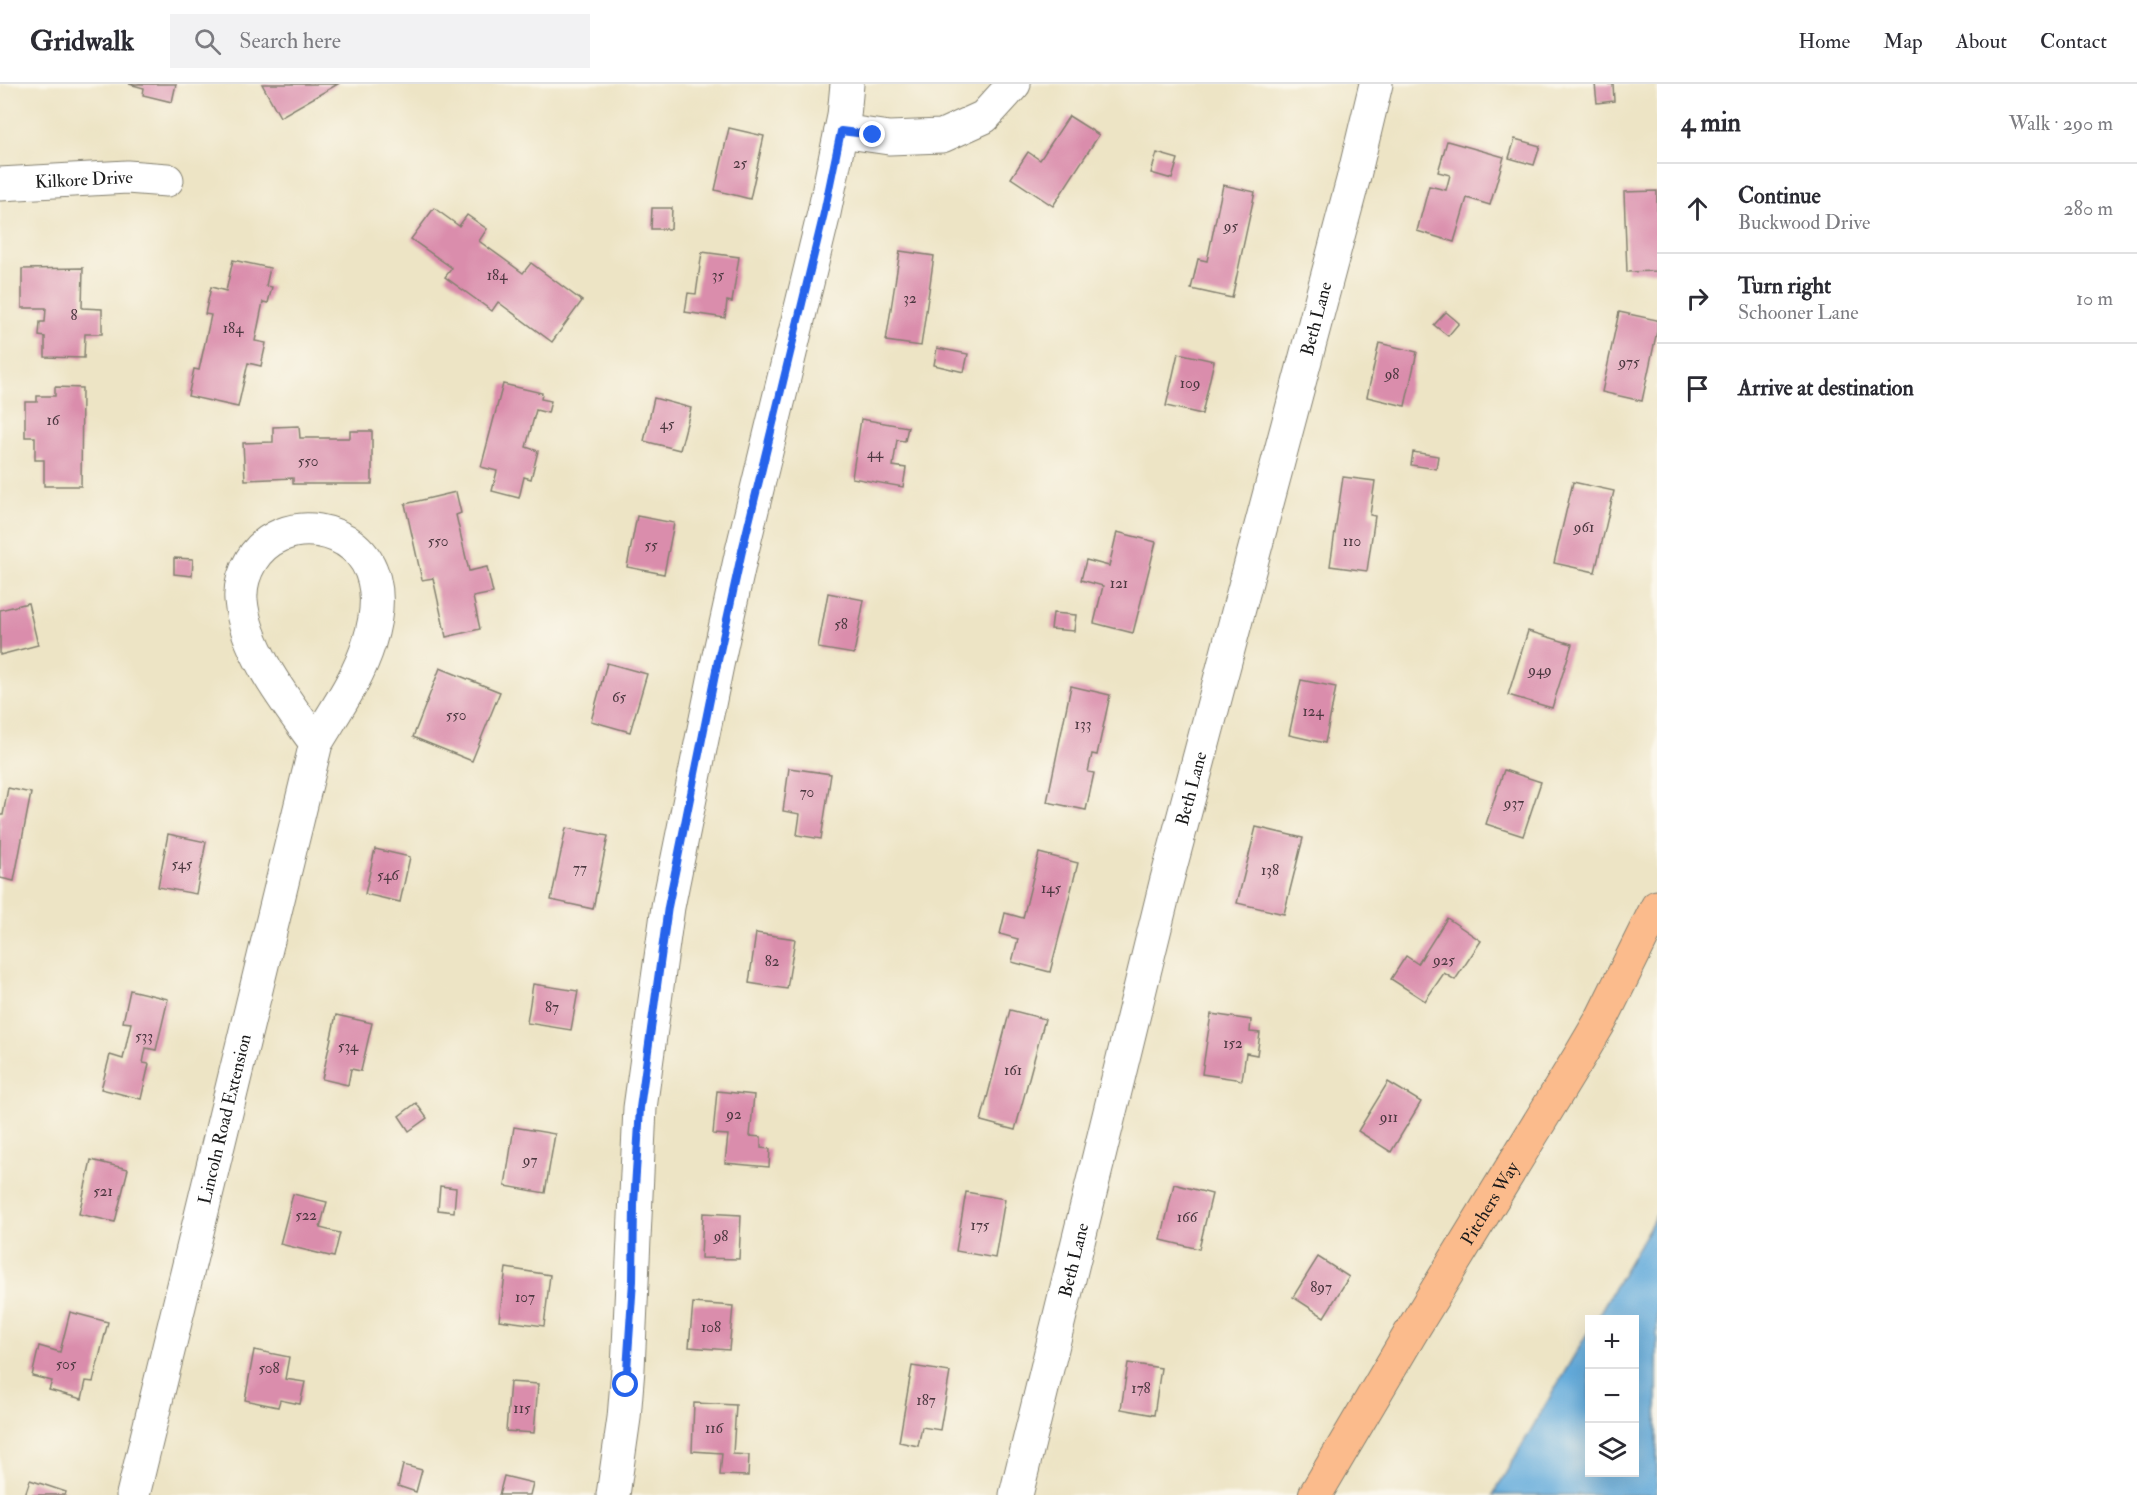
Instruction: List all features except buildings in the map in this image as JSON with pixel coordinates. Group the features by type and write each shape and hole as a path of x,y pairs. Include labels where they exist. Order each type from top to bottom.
{"main road":[{"name":"Pitchers Way","path":"1315,1495 1441,1282 1581,1054 1657,907"}],"street":[{"path":"613,1495 624,1418 640,1108 668,907 739,562 824,213 841,131 847,84"},
{"path":"841,131 889,138 942,136 984,117 1014,84"},
{"name":"Beth Lane","path":"1016,1495 1166,884 1353,180 1376,84"},
{"name":"Kilkore Drive","path":"0,184 127,177 167,180"},
{"name":"Lincoln Road Extension","path":"133,1495 316,743 363,661 374,625 376,594 374,580 363,556 353,546 329,532 302,529 275,537 255,555 244,576 240,598 248,630 262,662 271,679 316,743"}],"water":[{"path":"1657,1214 1657,1495 1493,1495 1585,1337 1585,1477 1639,1477 1639,1315 1598,1315"}],"route":[{"path":"626,1385 640,1108 668,907 742,551 824,213 841,131 873,135"}]}
